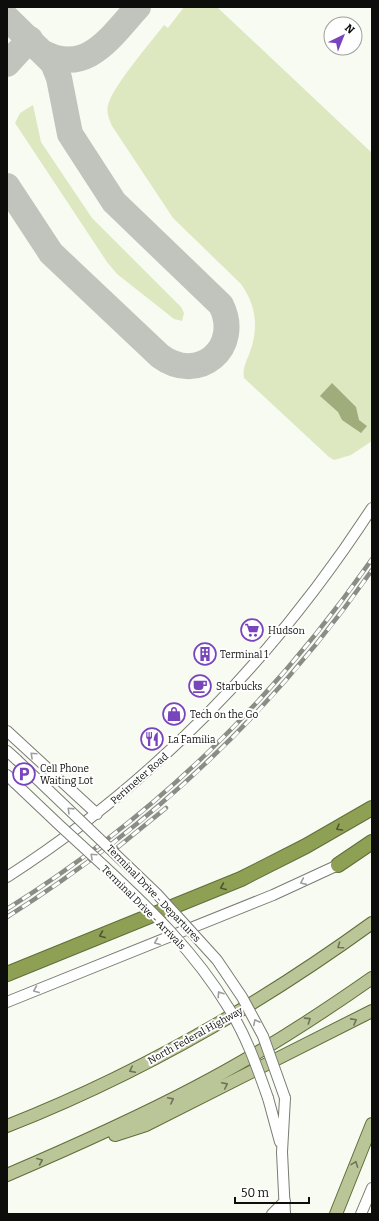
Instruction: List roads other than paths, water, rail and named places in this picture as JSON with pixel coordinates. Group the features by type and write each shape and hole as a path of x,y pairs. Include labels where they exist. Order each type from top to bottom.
{"highway":[{"path":"7,974 241,879 306,846 372,808"},
{"path":"338,865 372,842"}],"main road":[{"path":"338,865 372,849"},
{"name":"North Federal Highway","path":"7,1126 106,1082 204,1031 297,975 372,923"},
{"path":"7,1175 126,1123 230,1069 295,1029 372,978"},
{"path":"73,1147 146,1125 372,1011"},
{"path":"336,1214 372,1124"}],"street":[{"name":"Perimeter Road","path":"7,877 97,814 171,750 256,664 317,588 372,508"},
{"path":"7,731 97,814"},
{"name":"Terminal Drive - Departures","path":"7,751 157,894 217,960 242,997 263,1036 285,1098 282,1152"},
{"name":"Terminal Drive - Arrivals","path":"7,776 151,911 192,955 220,993 237,1022 254,1060 268,1098 282,1152"},
{"path":"7,1002 273,895 338,865"},
{"path":"282,1152 285,1214"},
{"path":"360,1214 372,1188"},
{"path":"272,1214 285,1201"}],"railway":[{"path":"7,909 61,873 112,835 161,795 208,753 252,708 294,661 334,611 372,559"},
{"path":"7,917 61,882 112,844 161,804 207,762 252,718 294,671 334,622 372,570"},
{"path":"118,847 166,808"}],"place":[{"name":"Hudson","path":"252,630"},
{"name":"Terminal 1","path":"205,654"},
{"name":"Starbucks","path":"200,686"},
{"name":"Tech on the Go","path":"174,714"},
{"name":"La Familia","path":"152,739"},
{"name":"Cell Phone Waiting Lot","path":"24,774"}]}
